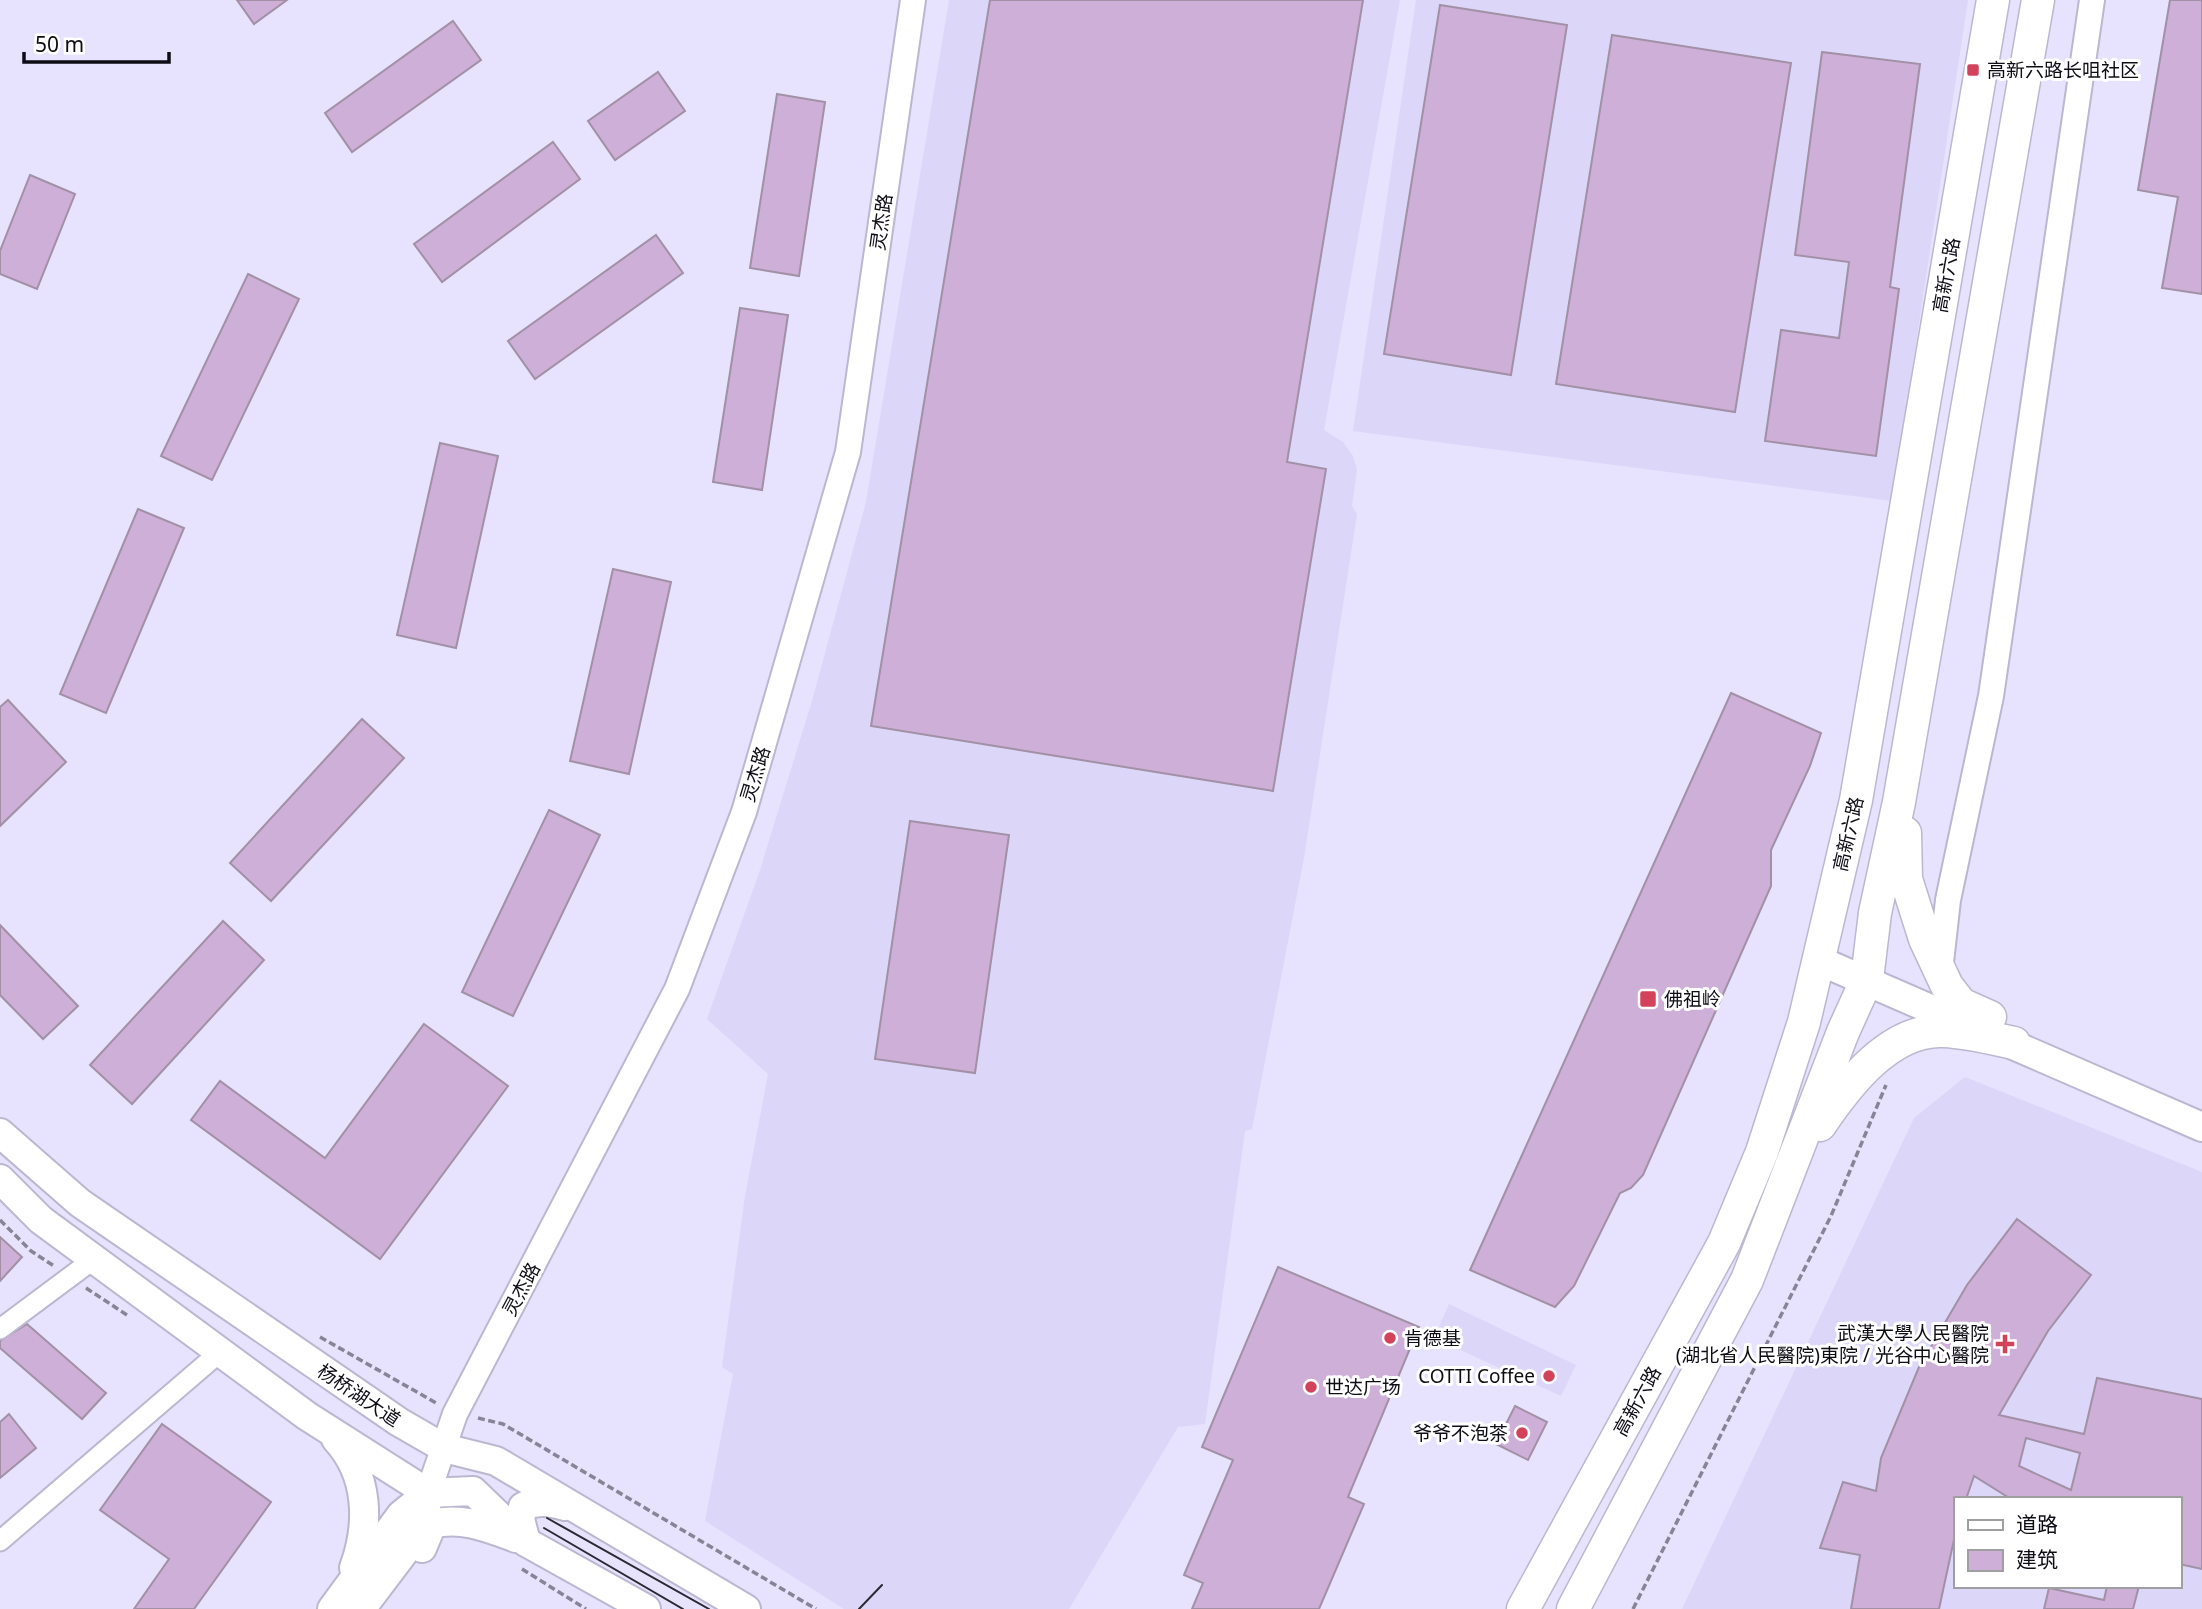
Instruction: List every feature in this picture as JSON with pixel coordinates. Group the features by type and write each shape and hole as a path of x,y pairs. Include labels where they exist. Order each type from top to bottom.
{"main road":[{"name":"高新六路","path":"1523,1609 1724,1243 1762,1152 1804,1023 1856,800 1993,0"},
{"name":"高新六路","path":"1573,1609 1747,1280 1868,972 1875,913 1903,778 2038,0"},
{"path":"1903,778 1906,879 1925,939 1940,971 1961,1004 2202,1112"},
{"path":"1821,952 1990,1017"},
{"path":"1868,972 2014,1043 2202,1127"},
{"path":"1789,1173 1838,1099 1872,1062 1906,1039 1942,1031 2014,1043"},
{"name":"杨桥湖大道","path":"0,1133 80,1203 399,1422 444,1448 496,1461 746,1609"},
{"path":"0,1179 41,1220 325,1427 428,1493 473,1491 522,1554"},
{"path":"325,1427 351,1455 366,1508 364,1534 350,1604"},
{"path":"350,1604 401,1515 428,1493"},
{"path":"522,1554 520,1519 523,1507 532,1502 552,1502 589,1514"},
{"path":"350,1604 420,1554 432,1524 447,1520 485,1526 522,1554 646,1609"}],"street":[{"name":"灵杰路","path":"428,1493 455,1414 677,989 744,812 848,452 913,0"},
{"path":"1940,971 1948,900 1991,696 2092,0"},
{"path":"0,1328 94,1259"},
{"path":"0,1541 220,1352"}],"path":[{"path":"1633,1609 1831,1216 1890,1077"},
{"path":"310,1332 455,1414 503,1424 816,1609"},
{"path":"522,1554 586,1609"}],"shaded area":[{"path":"949,0 1400,0 1324,430 1343,442 1353,456 1357,470 1352,506 1357,514 1304,858 1252,1129 1245,1131 1205,1424 1178,1427 1069,1609 844,1609 705,1521 733,1374 722,1367 745,1196 768,1074 707,1019 760,870 812,701 866,502"},
{"path":"1416,0 1968,0 1892,501 1353,431"},
{"name":"武漢大學人民醫院 (湖北省人民醫院)東院 / 光谷中心醫院","path":"1965,1077 2202,1172 2202,1609 1682,1609 1914,1118"},
{"path":"1449,1304 1576,1365 1561,1396 1434,1338"}],"building":[{"path":"237,0 287,0 254,24"},
{"path":"990,0 1363,0 1287,462 1326,469 1273,791 871,726"},
{"path":"2170,0 2202,0 2202,294 2162,288 2178,197 2138,190"},
{"path":"1440,5 1567,25 1511,375 1384,354"},
{"path":"453,21 481,60 352,152 325,113"},
{"path":"1612,35 1791,63 1735,412 1556,384"},
{"path":"1822,52 1920,64 1890,287 1899,289 1876,456 1765,441 1781,330 1839,338 1849,262 1795,255"},
{"path":"658,72 685,111 615,160 588,121"},
{"path":"777,94 825,102 799,276 750,268"},
{"path":"553,142 580,179 442,282 414,244"},
{"path":"30,175 75,194 37,289 0,274 0,251"},
{"path":"656,235 683,273 535,379 508,341"},
{"path":"248,274 299,299 212,480 161,456"},
{"path":"740,308 788,315 762,490 713,482"},
{"path":"440,443 498,456 456,648 397,635"},
{"path":"138,509 184,528 106,713 60,694"},
{"path":"613,569 671,582 629,774 570,761"},
{"name":"佛祖岭","path":"1731,693 1821,733 1810,766 1771,850 1771,886 1643,1175 1631,1188 1620,1193 1574,1286 1555,1307 1470,1270"},
{"path":"8,700 66,762 0,826 0,707"},
{"path":"362,719 404,758 271,901 230,863"},
{"path":"549,810 600,835 513,1016 462,992"},
{"path":"910,821 1009,835 975,1073 875,1059"},
{"path":"223,921 264,960 132,1104 90,1065"},
{"path":"0,925 78,1006 43,1039 0,995"},
{"path":"424,1024 508,1086 380,1259 191,1120 220,1081 325,1158"},
{"path":"2017,1219 2091,1275 2048,1331 1999,1415 2084,1434 2097,1378 2202,1399 2202,1569 2181,1564 2181,1497 2008,1497 1974,1476 1967,1497 1954,1497 1954,1540 1939,1609 1851,1609 1860,1555 1820,1548 1843,1482 1876,1491 1881,1458 1919,1367 1967,1285","holes":["2026,1438 2080,1453 2071,1490 2019,1466"]},
{"path":"0,1237 22,1257 0,1281"},
{"name":"世达广场","path":"1278,1267 1419,1327 1348,1497 1364,1504 1319,1609 1192,1609 1203,1583 1184,1575 1233,1460 1202,1447"},
{"path":"27,1324 106,1393 82,1419 0,1348 0,1341"},
{"name":"爷爷不泡茶","path":"1515,1406 1547,1422 1528,1460 1496,1444"},
{"path":"9,1414 36,1448 0,1478 0,1422"},
{"path":"162,1424 271,1502 194,1609 134,1609 169,1559 100,1510"},
{"path":"2049,1588 2104,1600 2107,1588 2138,1588 2133,1609 2044,1609"}],"tram line":[{"path":"547,1518 709,1609"},
{"path":"544,1528 683,1609"},
{"path":"859,1609 882,1585"}],"place":[{"name":"高新六路长咀社区","path":"1973,70"},
{"name":"佛祖岭","path":"1648,999"},
{"name":"肯德基","path":"1390,1338"},
{"name":"武漢大學人民醫院 (湖北省人民醫院)東院 / 光谷中心醫院","path":"2005,1344"},
{"name":"COTTI Coffee","path":"1549,1376"},
{"name":"世达广场","path":"1311,1387"},
{"name":"爷爷不泡茶","path":"1522,1433"}]}
